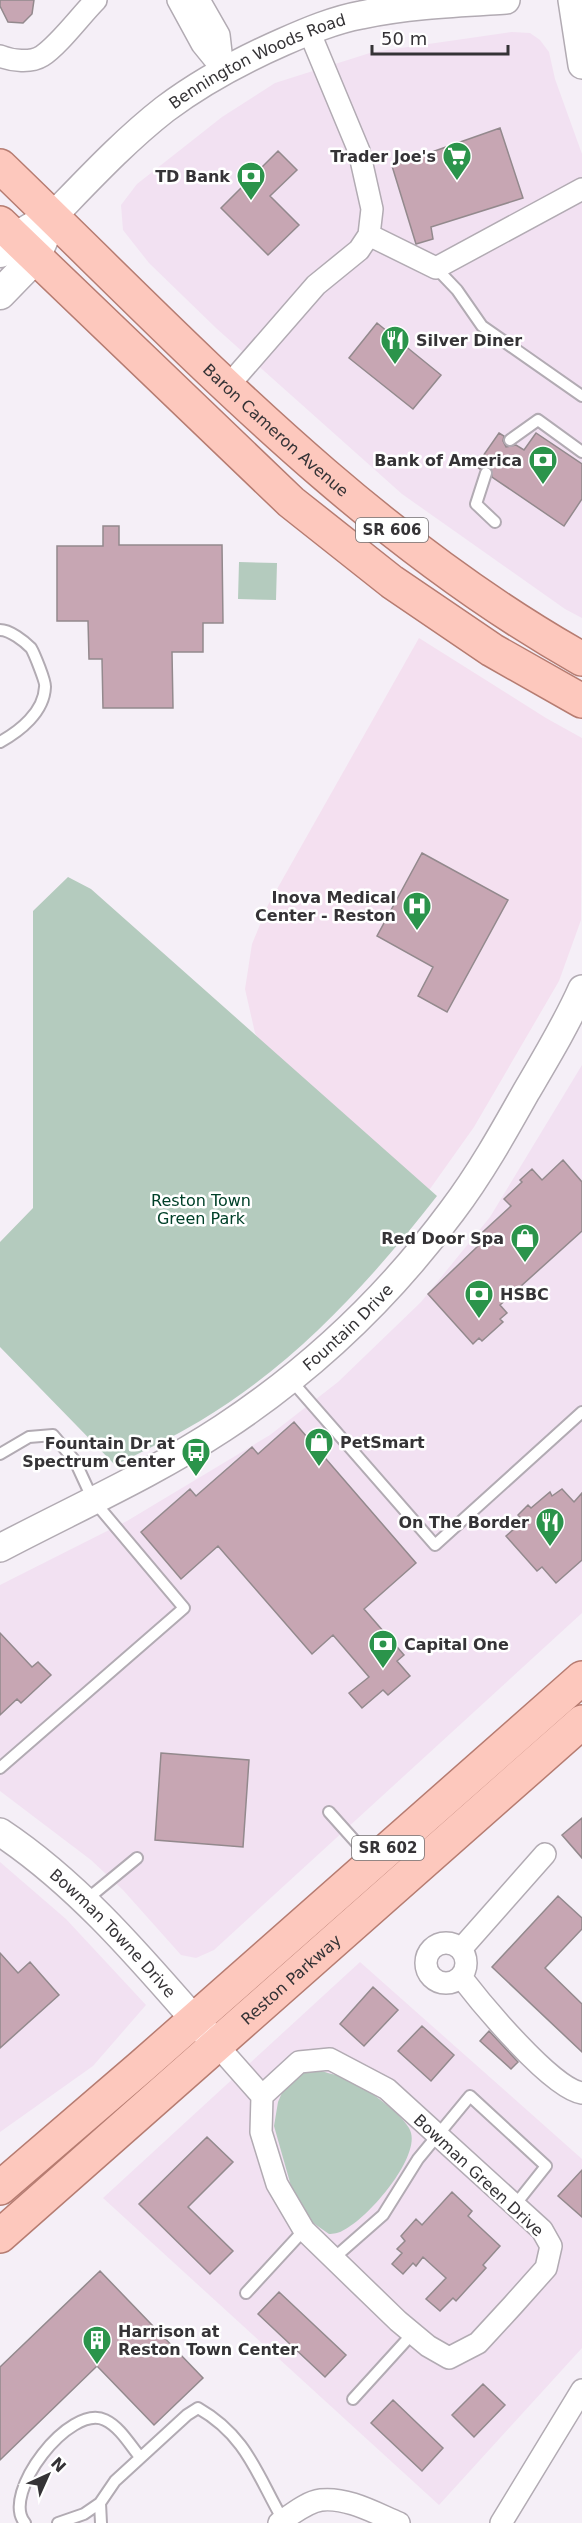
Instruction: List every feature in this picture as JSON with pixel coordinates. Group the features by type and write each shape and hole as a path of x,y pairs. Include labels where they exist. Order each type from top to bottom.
{"main road":[{"name":"Baron Cameron Avenue","path":"0,166 331,482 415,549 508,613 582,659"},
{"path":"0,294 12,243 52,217"},
{"name":"SR 606","path":"12,243 291,502 392,582 492,650 582,701"},
{"name":"Reston Parkway","path":"0,2188 582,1678"},
{"name":"Reston Parkway","path":"0,2236 582,1722"}],"street":[{"path":"0,56 9,60 31,60 43,55 96,0"},
{"path":"178,0 202,44 224,70"},
{"path":"199,0 219,35 224,70"},
{"name":"Bennington Woods Road","path":"52,217 133,136 165,109 224,70 309,31 358,15 402,8 506,0"},
{"path":"572,0 582,64"},
{"path":"228,386 316,285 358,250 369,235 372,209 359,151 309,31"},
{"path":"369,235 436,268 582,189"},
{"name":"Fountain Drive","path":"0,1548 166,1462 213,1434 290,1379 368,1309 412,1262 453,1211 512,1117 582,989"},
{"name":"Bowman Towne Drive","path":"0,1832 26,1849 85,1901 216,2044"},
{"path":"461,1949 545,1854"},
{"path":"441,1944 451,1944 461,1949 466,1958 466,1968 461,1977 452,1982 442,1982 433,1978 427,1968 427,1958 432,1949 441,1944"},
{"path":"461,1977 492,2017 550,2076 576,2092 582,2093"},
{"path":"216,2044 262,2096"},
{"name":"Bowman Green Drive","path":"330,2059 387,2089 437,2136 542,2230 551,2246 546,2268 478,2343 448,2358 413,2333 304,2230 277,2184 261,2132 262,2096 299,2062 330,2059"},
{"path":"501,2523 582,2390"},
{"path":"281,2522 300,2508 319,2500 339,2501 358,2506 399,2523"}],"lane":[{"path":"436,268 457,290 482,326 582,396"},
{"path":"510,440 538,420 582,452"},
{"path":"486,473 476,504 495,522"},
{"path":"0,630 7,630 32,649 46,686 37,711 17,733 0,742"},
{"path":"290,1379 435,1545 582,1413"},
{"path":"0,1454 29,1437 53,1435 75,1461 93,1500 184,1608 0,1768"},
{"path":"329,1812 373,1862"},
{"path":"85,1901 137,1858"},
{"path":"334,2258 383,2215 418,2159 470,2096 546,2166 515,2205"},
{"path":"246,2293 304,2230"},
{"path":"353,2399 413,2333"},
{"path":"58,2523 84,2514 100,2503 115,2481 187,2415 198,2408 215,2418 241,2444 261,2475 281,2522"},
{"path":"25,2523 15,2515 13,2509 14,2490 21,2471 46,2444 71,2425 87,2418 104,2419 117,2429 141,2457"},
{"path":"100,2503 101,2523"}],"shaded area":[{"path":"512,32 530,33 540,40 549,52 555,79 582,154 582,618 565,609 402,494 216,328 149,263 123,230 121,205 137,184 222,117 275,83 373,52"},
{"name":"Inova Medical Center - Reston","path":"419,638 582,738 581,920 559,981 474,1127 420,1203 293,1094 255,1033 245,989 252,944 268,905"},
{"path":"582,1065 582,1613 214,1950 196,1958 181,1955 123,1890 91,1860 0,1791 0,1585 127,1521 270,1435 338,1382 421,1302 490,1217"},
{"path":"0,1862 66,1919 146,2005 93,2066 0,2132"},
{"path":"360,1962 582,2159 582,2348 439,2505 103,2198"}],"green space":[{"path":"239,562 277,563 276,600 238,599"},
{"name":"Reston Town Green Park","path":"68,877 91,889 437,1196 385,1260 329,1320 299,1348 234,1399 200,1421 115,1465 0,1347 0,1242 33,1208 33,911"},
{"path":"321,2071 352,2081 383,2102 405,2122 412,2139 409,2154 391,2186 352,2225 341,2232 331,2234 309,2220 291,2186 274,2126 278,2102 284,2088 302,2072"}],"building":[{"path":"0,0 34,0 32,14 23,23 8,22 0,6"},
{"name":"Trader Joe's","path":"500,128 523,198 431,227 433,239 416,244 392,166"},
{"name":"TD Bank","path":"278,151 297,170 270,196 299,225 268,255 221,208"},
{"name":"Silver Diner","path":"377,323 441,375 413,409 349,358"},
{"name":"Bank of America","path":"499,433 504,436 503,441 506,447 516,445 524,450 536,433 582,464 582,499 564,526 492,477 491,468 485,466 480,469 476,466"},
{"path":"103,526 119,526 119,545 222,545 223,623 203,623 203,652 172,652 173,708 103,708 102,659 89,659 88,621 57,621 57,546 103,546"},
{"path":"422,853 508,900 447,1012 418,996 433,967 377,936"},
{"path":"563,1160 582,1182 582,1231 500,1305 507,1313 500,1319 503,1322 482,1341 479,1338 473,1344 428,1294 478,1246 473,1241 511,1206 504,1199 522,1182 520,1180 532,1169 542,1180"},
{"path":"294,1422 416,1563 364,1609 404,1655 397,1661 410,1676 388,1695 383,1690 362,1708 349,1693 369,1677 333,1635 312,1654 218,1546 181,1579 141,1532 190,1489 196,1496 252,1447 258,1454"},
{"name":"On The Border","path":"562,1489 574,1502 582,1493 582,1560 556,1583 542,1567 537,1571 506,1536 523,1521 518,1515 528,1505 531,1508 550,1492 552,1496"},
{"path":"0,1633 32,1667 38,1662 51,1675 21,1703 17,1699 0,1715"},
{"path":"161,1753 249,1760 243,1847 155,1840"},
{"path":"582,1818 582,1858 562,1835"},
{"path":"558,1896 582,1918 582,1929 545,1968 582,2004 582,2052 492,1967"},
{"path":"0,1953 18,1973 30,1962 59,1995 0,2048"},
{"path":"373,1987 398,2010 364,2046 340,2024"},
{"path":"422,2026 454,2055 431,2081 398,2051"},
{"path":"489,2031 518,2062 511,2069 480,2041"},
{"path":"207,2137 233,2162 188,2207 233,2251 210,2274 139,2204"},
{"path":"582,2170 582,2217 558,2196"},
{"path":"452,2192 472,2211 468,2216 500,2246 483,2265 486,2268 456,2301 453,2298 440,2311 426,2299 446,2278 423,2257 416,2266 413,2263 403,2274 392,2264 402,2253 397,2249 405,2241 401,2236 416,2219 422,2225"},
{"name":"Harrison at Reston Town Center","path":"100,2271 203,2378 154,2425 97,2366 0,2460 0,2367"},
{"path":"279,2292 346,2355 325,2377 258,2314"},
{"path":"483,2384 505,2405 474,2437 452,2415"},
{"path":"393,2400 443,2448 422,2471 371,2423"}],"place":[{"name":"Trader Joe's","path":"457,182"},
{"name":"TD Bank","path":"251,202"},
{"name":"Silver Diner","path":"395,366"},
{"name":"Bank of America","path":"543,486"},
{"name":"Inova Medical Center - Reston","path":"417,932"},
{"name":"Red Door Spa","path":"525,1264"},
{"name":"HSBC","path":"479,1320"},
{"name":"PetSmart","path":"319,1468"},
{"name":"Fountain Dr at Spectrum Center","path":"196,1478"},
{"name":"On The Border","path":"550,1548"},
{"name":"Capital One","path":"383,1670"},
{"name":"Harrison at Reston Town Center","path":"97,2366"}]}
